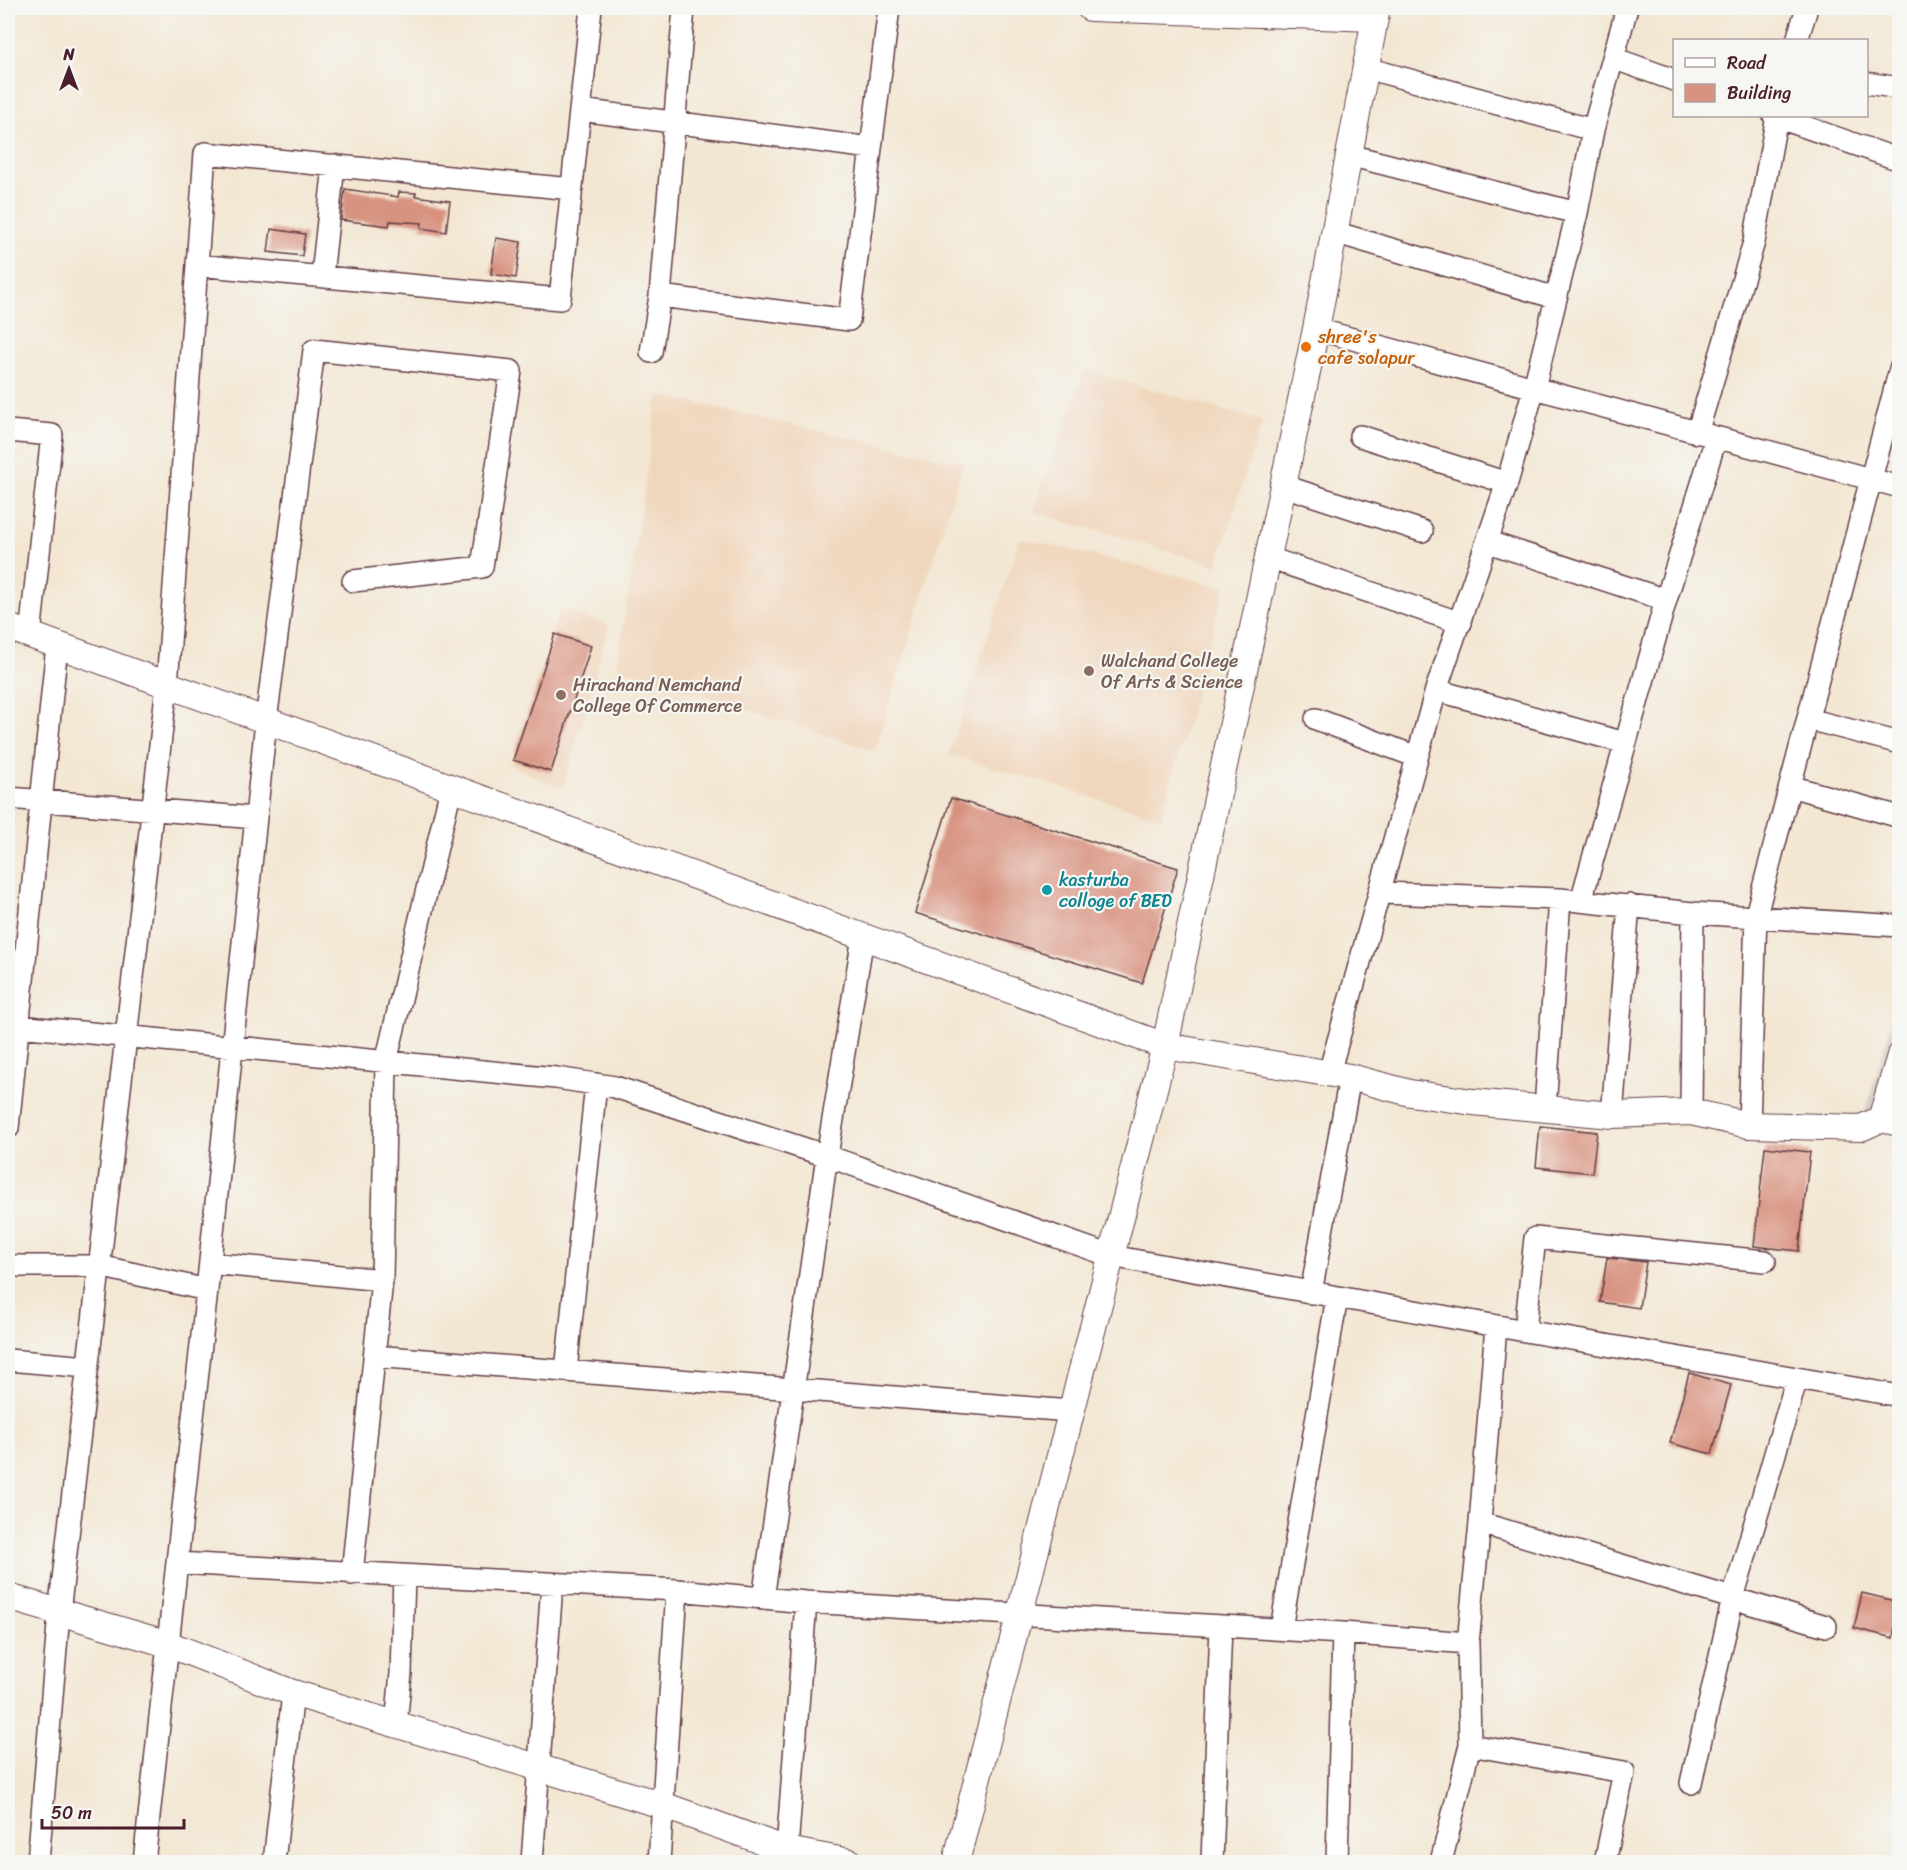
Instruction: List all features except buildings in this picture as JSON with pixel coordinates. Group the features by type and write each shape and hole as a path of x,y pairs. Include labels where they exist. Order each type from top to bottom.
{"street":[{"path":"197,265 560,299 591,8"},
{"path":"651,352 660,296 684,8"},
{"path":"660,296 849,320 889,8"},
{"path":"956,1863 1165,1046 1281,485 1316,329 1376,13 1090,8"},
{"path":"1311,1293 1339,1075 1381,893 1436,690 1488,542 1534,388 1577,213 1593,130 1627,8"},
{"path":"1797,39 1807,8"},
{"path":"1613,58 1673,80"},
{"path":"1366,68 1593,130"},
{"path":"1868,83 1899,88"},
{"path":"580,110 871,148"},
{"path":"1545,1108 1570,900 1625,743 1665,600 1754,242 1776,117"},
{"path":"1779,117 1899,160"},
{"path":"38,1863 59,1613 167,685 205,153 572,189"},
{"path":"1349,155 1577,213"},
{"path":"321,276 334,165"},
{"path":"1334,232 1556,298"},
{"path":"1316,329 1899,487"},
{"path":"144,1863 210,1263 266,721 314,350 511,371 482,567 353,581"},
{"path":"1749,1125 1756,915 1899,369"},
{"path":"8,431 52,435 19,631 1165,1046 1339,1075 1410,1093 1612,1115 1691,1112 1749,1125 1861,1128 1890,1121 1899,1056"},
{"path":"1360,436 1507,483"},
{"path":"1281,485 1422,531"},
{"path":"1488,542 1665,600"},
{"path":"1266,557 1461,623"},
{"path":"8,1128 13,1025 41,800 57,645"},
{"path":"1436,690 1625,743"},
{"path":"1808,718 1899,743"},
{"path":"1316,719 1417,757"},
{"path":"1790,786 1899,817"},
{"path":"352,1574 382,1280 386,1062 451,788"},
{"path":"8,798 152,812 256,818"},
{"path":"1381,893 1570,900 1693,913 1756,915 1899,926"},
{"path":"1612,1115 1629,905"},
{"path":"1691,1112 1693,913"},
{"path":"763,1599 827,1156 863,937"},
{"path":"13,1025 615,1087 827,1156 1111,1256 1337,1298 1899,1396"},
{"path":"566,1371 596,1084"},
{"path":"1524,1331 1535,1238 1765,1261"},
{"path":"210,1263 382,1280"},
{"path":"8,1266 99,1266 207,1290"},
{"path":"1281,1629 1337,1298"},
{"path":"1441,1863 1470,1745 1468,1643 1496,1326"},
{"path":"374,1356 1071,1412"},
{"path":"8,1360 87,1367"},
{"path":"1691,1782 1733,1598 1797,1378"},
{"path":"1479,1523 1826,1626"},
{"path":"177,1563 677,1590 806,1602 1281,1629 1468,1643"},
{"path":"396,1725 401,1673 404,1576"},
{"path":"532,1863 552,1584"},
{"path":"659,1863 677,1590"},
{"path":"8,1597 168,1644 293,1693 664,1806 787,1856 850,1863"},
{"path":"787,1856 806,1602"},
{"path":"1212,1863 1221,1626"},
{"path":"1338,1863 1343,1633"},
{"path":"274,1863 293,1693"},
{"path":"1470,1745 1624,1772 1605,1863"}],"shaded area":[{"path":"1084,370 1262,421 1217,565 1033,512"},
{"path":"658,395 963,463 875,751 617,667"},
{"name":"Walchand College Of Arts & Science","path":"1020,538 1225,587 1161,818 949,754"},
{"name":"Hirachand Nemchand College Of Commerce","path":"560,609 609,625 563,789 510,765"},
{"path":"1899,997 1899,1132 1861,1128"}],"place":[{"name":"shree's cafe solapur","path":"1306,347"},
{"name":"Walchand College Of Arts & Science","path":"1089,671"},
{"name":"Hirachand Nemchand College Of Commerce","path":"561,695"},
{"name":"kasturba colloge of BED","path":"1047,890"}]}
